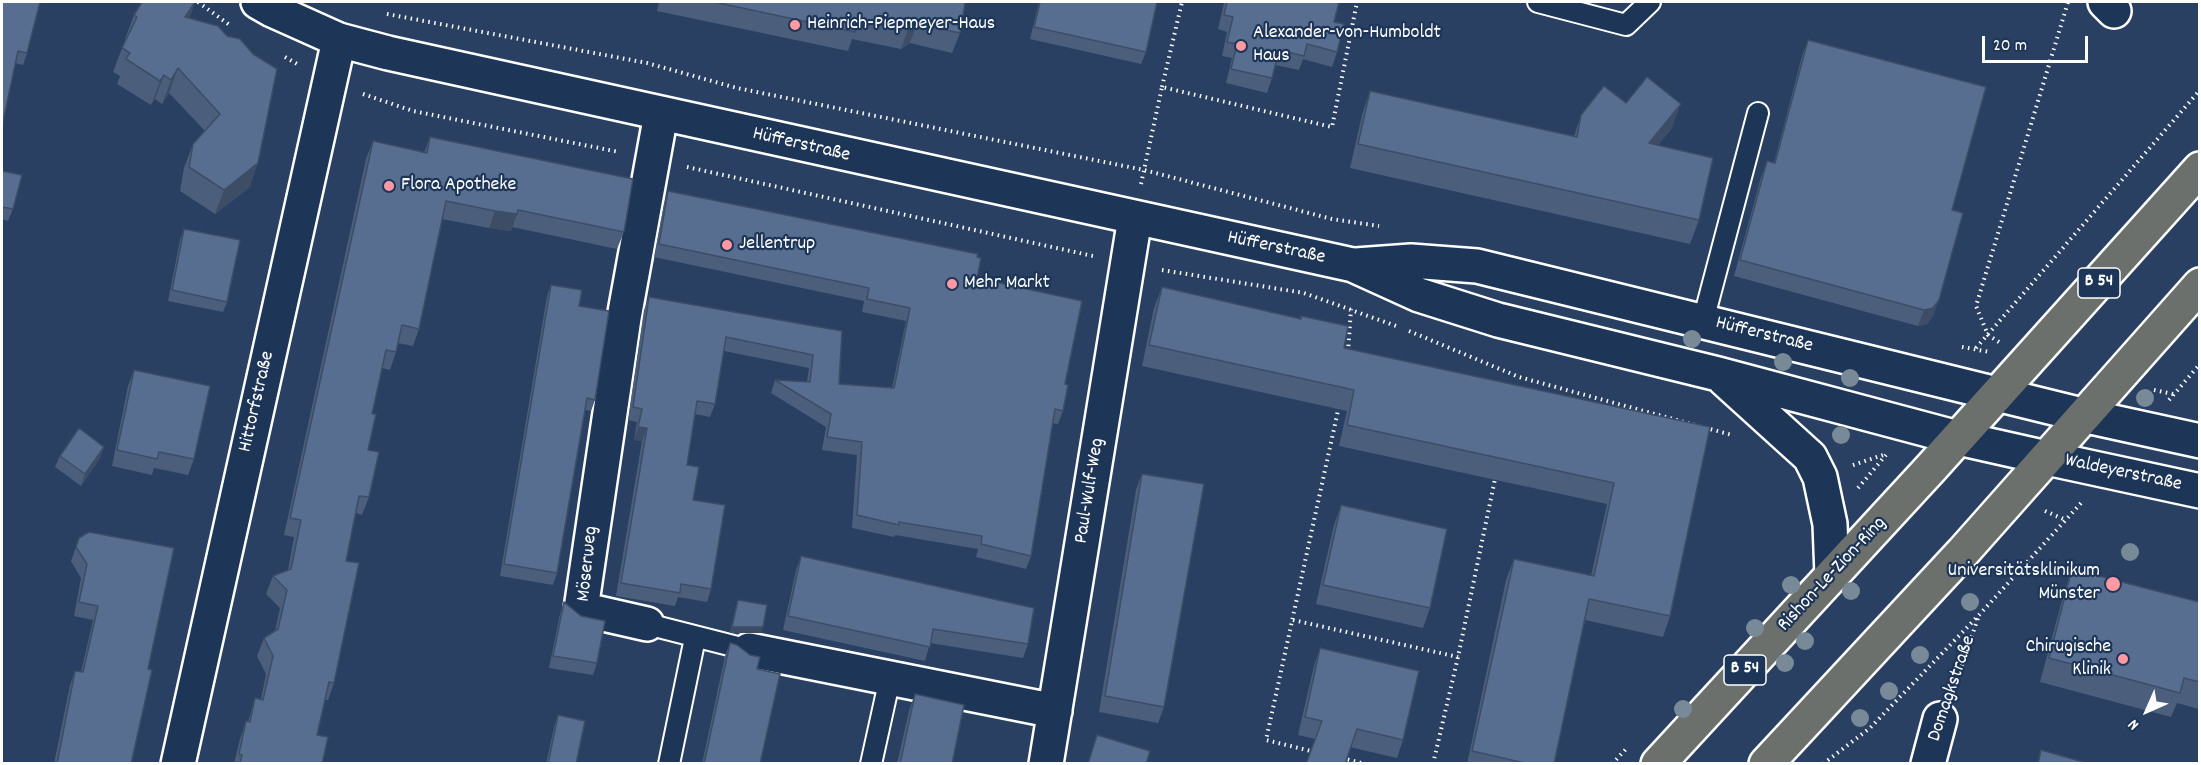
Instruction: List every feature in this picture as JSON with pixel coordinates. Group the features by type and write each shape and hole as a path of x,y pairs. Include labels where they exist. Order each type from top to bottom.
{"main road":[{"name":"B 54","path":"1958,438 2199,169"},
{"path":"1766,764 2086,416 2199,285"},
{"name":"Rishon-Le-Zion-Ring","path":"1658,764 1958,438"}],"street":[{"name":"Hüfferstraße","path":"258,2 339,40 388,54 1353,265 1419,295 1498,320 1718,374 1958,438"},
{"name":"Hittorfstraße","path":"178,764 339,40"},
{"name":"Möserweg","path":"647,624 581,609 624,318 661,114"},
{"name":"Paul-Wulf-Weg","path":"1046,764 1135,218"},
{"name":"Hüfferstraße","path":"1353,265 1411,261 1477,266 1997,396 2086,416"},
{"path":"1718,374 1810,457 1820,477 1830,524 1832,575"},
{"path":"2086,416 2199,441"},
{"name":"Waldeyerstraße","path":"1958,438 2199,491"},
{"name":"Möserweg","path":"749,650 1055,711"},
{"name":"Domagkstraße","path":"1928,764 1940,718"}],"lane":[{"path":"1538,2 1626,25 1650,2"},
{"path":"1703,321 1758,113"},
{"name":"Möserweg","path":"647,624 749,650"},
{"path":"669,764 695,638"},
{"path":"871,764 890,678"}],"path":[{"path":"198,2 232,27"},
{"path":"1135,218 1182,2"},
{"path":"1162,87 1332,127 1357,2"},
{"path":"2068,2 1976,306 1988,335 2199,90"},
{"path":"378,12 647,63 737,88 1144,170 1332,219 1389,228"},
{"path":"278,53 329,81 413,111 653,159 1127,264 1304,293 1396,326 1520,377 1739,437"},
{"path":"1348,363 1353,265"},
{"path":"1956,347 1976,348"},
{"path":"1321,753 1266,740 1340,398"},
{"path":"1433,764 1458,657 1494,479"},
{"path":"1823,764 1870,728 1980,615 2066,520"},
{"name":"Domagkstraße","path":"1940,718 1950,699 1980,615"},
{"path":"1293,620 1458,657"},
{"path":"1332,756 1365,764"}],"building":[{"path":"2,2 40,2 27,53 18,51 2,126"},
{"path":"142,2 195,2 185,17 218,26 227,36 240,39 253,54 277,69 258,163 224,190 189,167 193,144 220,114 178,68 171,80 164,75 160,81 126,59 130,53 122,48 137,17 134,15"},
{"path":"714,2 965,3 960,33 917,24 908,29 858,19 855,32"},
{"path":"1040,2 1157,2 1146,52 1034,27"},
{"path":"1227,2 1339,2 1334,22 1344,24 1337,52 1307,44 1304,56 1279,50 1272,78 1231,69 1237,44 1227,42 1233,17 1224,15"},
{"path":"1808,40 1986,87 1952,210 1963,213 1939,300 1933,308 1924,310 1740,260 1767,161 1775,163"},
{"path":"1647,77 1681,104 1649,143 1713,158 1699,220 1358,144 1370,91 1577,137 1581,115 1604,86 1626,103"},
{"path":"430,137 633,179 624,232 518,210 517,214 446,201 419,329 402,325 396,352 386,350 372,414 376,414 368,450 379,452 369,497 359,496 346,561 359,563 334,683 329,682 317,735 328,737 322,764 240,764 242,755 239,754 246,721 250,722 255,698 263,700 273,656 264,638 278,629 287,590 273,576 291,569 301,520 290,518 373,141 427,153"},
{"path":"2,171 22,175 13,209 2,207"},
{"path":"668,191 978,254 977,257 981,258 977,278 1082,301 1065,384 1068,385 1063,411 1055,409 1031,556 981,544 982,536 899,522 899,525 857,515 862,442 827,437 831,414 775,380 810,382 813,355 726,337 715,404 697,401 687,465 699,467 693,500 725,505 711,589 681,584 680,593 621,583 647,428 638,427 642,409 633,407 649,297 842,331 839,384 894,388 910,308 867,299 869,288 659,244"},
{"path":"184,229 240,240 227,302 172,290"},
{"path":"551,285 582,290 579,306 609,311 595,400 587,398 557,573 504,564"},
{"path":"1162,287 1301,319 1301,316 1348,326 1344,348 1710,427 1670,616 1589,599 1554,764 1529,764 1472,751 1514,559 1594,576 1614,483 1347,425 1354,390 1149,345"},
{"path":"134,370 210,386 194,459 159,452 157,459 117,450"},
{"path":"79,428 104,447 85,474 60,456"},
{"path":"1142,474 1204,484 1164,707 1105,696"},
{"path":"1341,505 1447,529 1430,608 1323,585"},
{"path":"89,532 174,548 148,669 152,670 131,764 57,764 75,671 83,672 98,606 79,602 87,564 76,547 79,538"},
{"path":"801,556 1034,608 1028,644 933,629 930,647 788,616"},
{"name":"Chirugische Klinik","path":"2072,569 2199,602 2199,682 2184,678 2180,693 2049,658"},
{"path":"738,600 767,605 763,627 732,627"},
{"path":"564,602 581,616 605,621 597,663 553,656"},
{"path":"730,643 737,645 750,655 760,657 757,669 780,674 760,764 704,764"},
{"path":"1320,648 1419,671 1403,740 1357,729 1345,764 1306,764 1322,721 1305,717"},
{"path":"915,694 964,705 952,764 900,764"},
{"path":"558,715 585,721 576,764 548,764"},
{"path":"1097,735 1150,751 1146,764 1088,764"},
{"path":"2041,750 2090,764 2038,764"}],"place":[{"name":"Heinrich-Piepmeyer-Haus","path":"795,25"},
{"name":"Alexander-von-Humboldt Haus","path":"1241,46"},
{"name":"Flora Apotheke","path":"389,186"},
{"name":"Jellentrup","path":"727,245"},
{"name":"Mehr Markt","path":"952,284"},
{"name":"Universitätsklinikum Münster","path":"2113,584"},
{"name":"Chirugische Klinik","path":"2123,659"}]}
